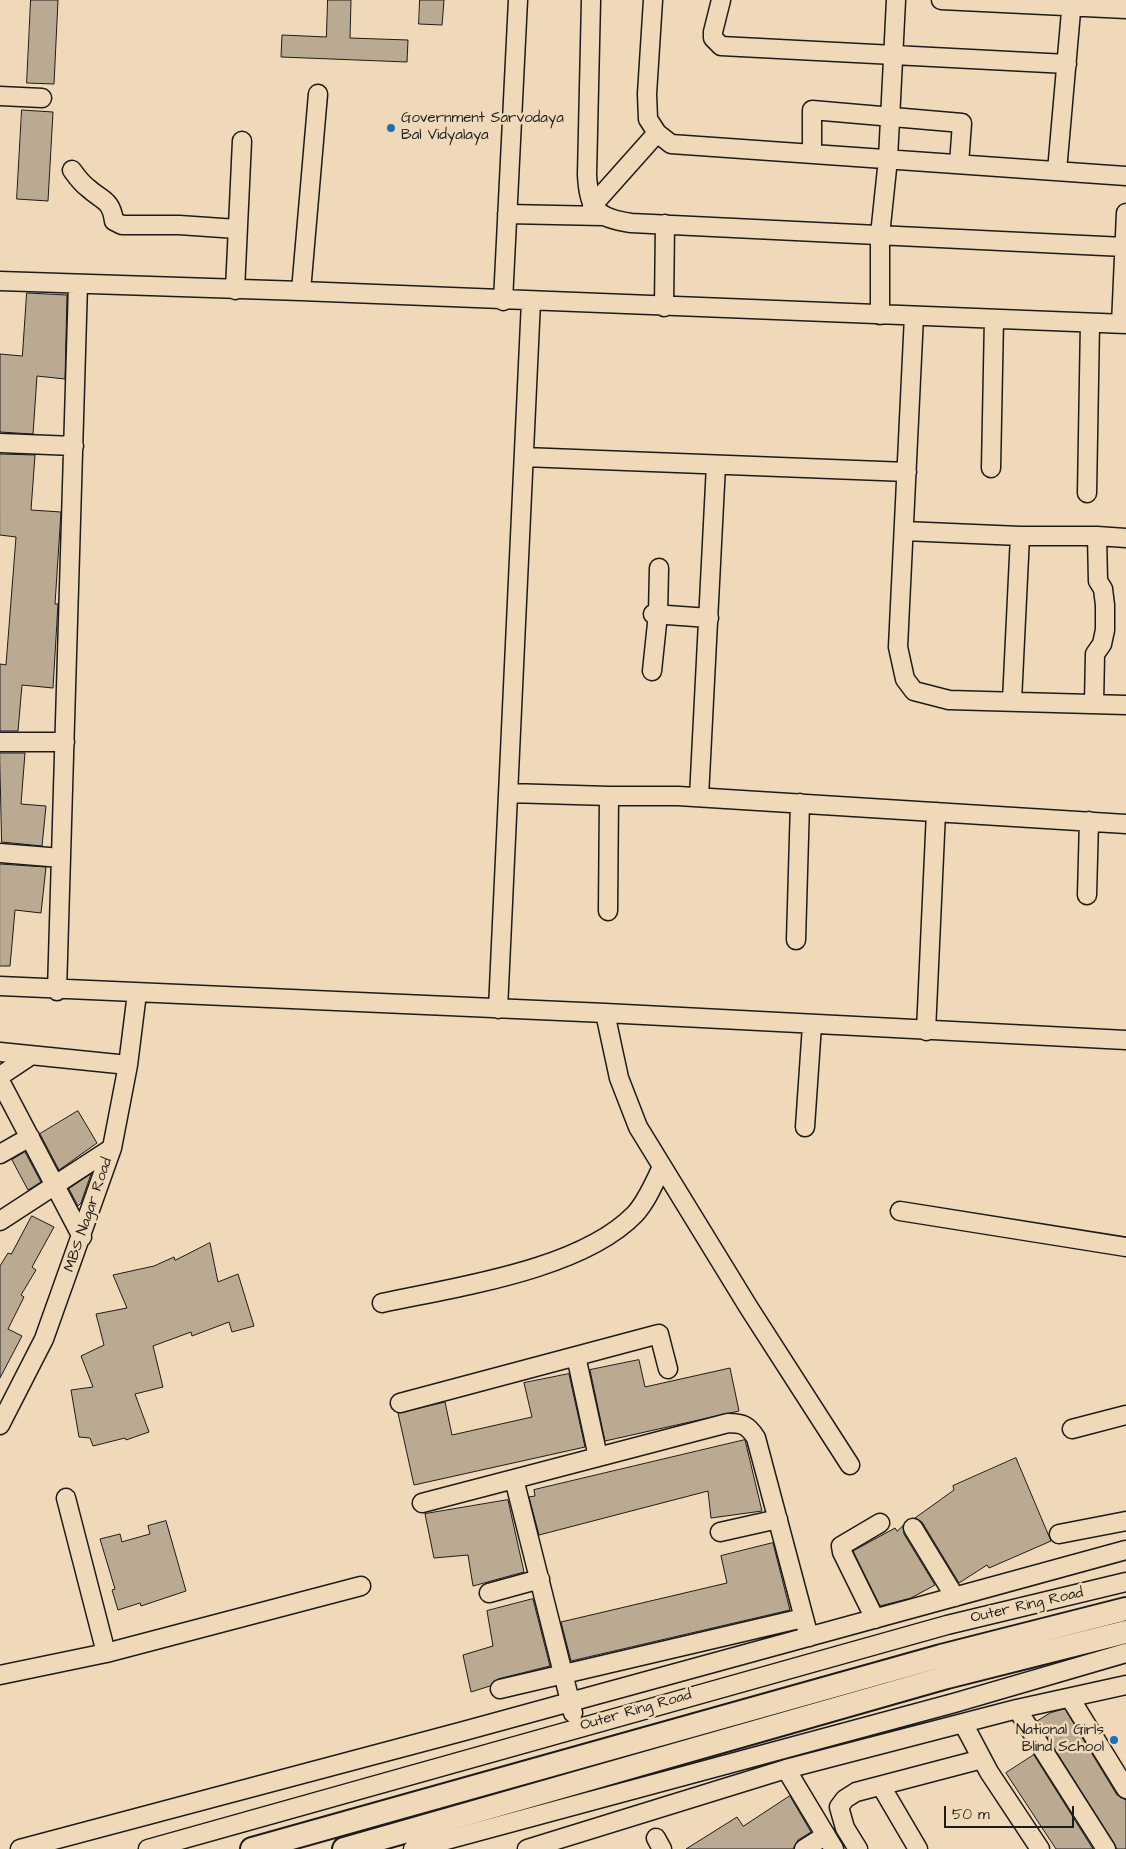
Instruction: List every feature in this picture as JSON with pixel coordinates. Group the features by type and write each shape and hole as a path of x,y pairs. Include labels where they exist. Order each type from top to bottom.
{"main road":[{"name":"Outer Ring Road","path":"252,1849 931,1659 1126,1610"},
{"path":"344,1849 947,1677 1126,1632"}],"street":[{"path":"503,301 518,0"},
{"path":"591,0 588,194 598,211 612,220 1124,247"},
{"path":"653,0 647,94 648,119 657,133 671,144 1126,176"},
{"path":"721,0 713,38 722,46 1067,64"},
{"path":"880,315 880,235 888,159 896,0"},
{"path":"940,0 1072,3 1126,9"},
{"path":"1057,171 1072,3"},
{"path":"301,291 318,94"},
{"path":"0,96 42,98"},
{"path":"812,154 812,110 962,123 959,164"},
{"path":"598,211 657,133"},
{"path":"235,290 242,141"},
{"path":"72,170 90,190 105,198 112,210 114,221 122,225 180,225 237,229"},
{"path":"507,214 598,211"},
{"path":"0,281 301,291 503,301 1124,324 1126,213"},
{"path":"664,307 665,224"},
{"path":"57,990 78,284"},
{"path":"498,1008 531,302"},
{"path":"914,316 898,647 905,679 914,691 949,700 1126,706"},
{"path":"991,468 994,319"},
{"path":"1087,493 1090,323"},
{"path":"0,443 74,446"},
{"path":"524,457 907,472"},
{"path":"695,679 703,617 716,465"},
{"path":"904,531 1126,538"},
{"path":"1012,701 1020,536"},
{"path":"1094,704 1095,654 1102,644 1105,630 1103,589 1098,581 1097,536"},
{"path":"699,797 703,560"},
{"path":"652,671 659,568"},
{"path":"656,614 703,617"},
{"path":"0,742 65,742"},
{"path":"508,793 699,797 1126,824"},
{"path":"608,796 608,911"},
{"path":"796,940 800,803"},
{"path":"926,1031 936,812"},
{"path":"1086,895 1089,821"},
{"path":"0,854 61,858"},
{"path":"0,986 605,1013 1126,1040"},
{"name":"MBS Nagar Road","path":"0,1425 44,1339 82,1237 112,1148 128,1065 137,993"},
{"path":"605,1013 619,1078 638,1127 850,1465"},
{"path":"805,1127 812,1025"},
{"path":"0,1052 128,1065"},
{"path":"0,1076 30,1056"},
{"path":"0,1081 56,1184 82,1237"},
{"path":"0,1154 30,1138"},
{"path":"0,1220 112,1148"},
{"path":"382,1303 527,1271 606,1237 636,1213 651,1191 662,1168"},
{"path":"900,1211 1126,1247"},
{"path":"400,1402 659,1334 668,1369"},
{"path":"576,1356 598,1457"},
{"path":"1072,1429 1126,1415"},
{"path":"422,1503 728,1423 739,1423 750,1427 756,1438 809,1638"},
{"path":"514,1479 577,1728"},
{"path":"66,1498 106,1653"},
{"path":"720,1532 778,1519"},
{"path":"1059,1534 1126,1521"},
{"path":"875,1619 842,1552 841,1546 880,1523"},
{"path":"913,1528 955,1597"},
{"path":"20,1849 809,1638 1126,1550"},
{"path":"489,1593 540,1579"},
{"name":"Outer Ring Road","path":"148,1849 947,1625 1126,1582"},
{"path":"0,1674 106,1653 361,1586"},
{"path":"500,1690 803,1618"},
{"path":"413,1849 954,1703 1126,1654"},
{"path":"527,1849 786,1768 1017,1709 1126,1685"},
{"path":"1070,1698 1126,1790"},
{"path":"1017,1709 1106,1849"},
{"path":"963,1723 982,1759 1040,1849"},
{"path":"858,1849 845,1828 839,1807 845,1799 856,1792 982,1759"},
{"path":"786,1768 830,1842 804,1849"},
{"path":"881,1786 918,1849"}],"building":[{"path":"31,0 58,0 54,84 27,83"},
{"path":"328,0 351,0 350,38 408,40 407,62 281,57 282,35 326,37"},
{"path":"420,0 444,0 442,25 419,24"},
{"path":"22,110 53,112 48,201 17,199"},
{"path":"27,293 67,295 65,379 37,376 33,434 0,432 0,354 22,356"},
{"path":"0,454 35,455 31,510 61,512 55,604 58,604 53,688 22,685 18,731 0,731 0,664 6,665 16,537 0,535"},
{"path":"0,753 25,753 21,804 46,806 42,846 2,842"},
{"path":"0,864 46,867 41,913 15,910 10,966 0,966"},
{"path":"78,1111 97,1143 59,1170 40,1134"},
{"path":"25,1152 41,1182 28,1190 12,1160"},
{"path":"91,1174 81,1203 78,1206 69,1189"},
{"path":"32,1216 54,1227 32,1267 36,1270 21,1295 24,1297 8,1329 22,1336 0,1378 0,1266 8,1253 11,1254"},
{"path":"210,1243 218,1282 238,1274 254,1326 232,1332 229,1322 192,1336 191,1332 153,1346 163,1387 135,1394 149,1432 126,1440 125,1438 93,1446 90,1438 79,1437 71,1390 93,1387 81,1356 104,1345 96,1314 127,1308 113,1275 154,1266 174,1257 175,1260"},
{"path":"639,1360 645,1387 730,1368 739,1411 605,1441 590,1370"},
{"path":"569,1374 585,1447 414,1485 398,1413 445,1402 452,1435 532,1417 524,1383"},
{"path":"745,1440 762,1511 711,1518 708,1491 539,1535 529,1497 535,1496 534,1490"},
{"path":"1016,1458 1051,1541 989,1568 987,1565 959,1583 922,1522 915,1518 954,1490 953,1486"},
{"path":"508,1500 524,1572 473,1586 468,1555 434,1558 425,1514"},
{"path":"166,1521 186,1591 141,1606 140,1603 118,1610 112,1590 115,1589 100,1539 120,1534 122,1542 150,1534 148,1526"},
{"path":"903,1526 904,1534 935,1585 911,1598 880,1606 853,1551 895,1528 897,1531"},
{"path":"773,1543 790,1610 571,1661 561,1622 727,1583 721,1556"},
{"path":"533,1599 550,1666 498,1679 490,1686 471,1692 463,1655 493,1646 487,1611"},
{"path":"1065,1709 1117,1795 1126,1800 1126,1849 1117,1849 1037,1721 1050,1713"},
{"path":"1034,1755 1093,1849 1056,1849 1006,1773"},
{"path":"790,1796 811,1832 798,1840 793,1849 686,1849 737,1817 743,1826"}],"place":[{"name":"Government Sarvodaya Bal Vidyalaya","path":"391,128"},
{"name":"National Girls Blind School","path":"1114,1740"}]}
